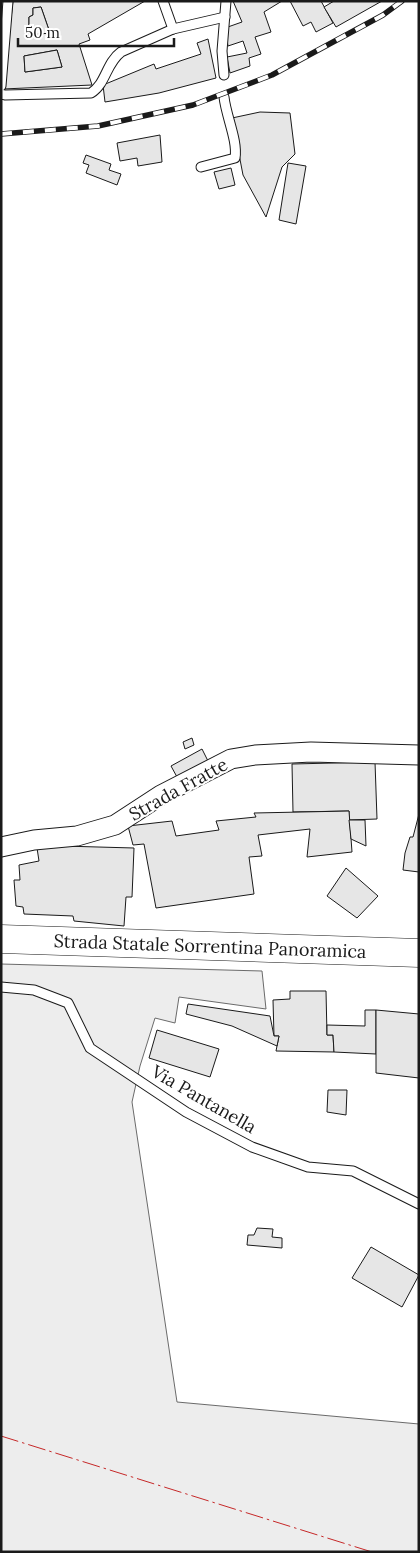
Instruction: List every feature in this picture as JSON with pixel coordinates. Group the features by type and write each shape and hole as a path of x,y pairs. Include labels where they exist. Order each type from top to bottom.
{"main road":[{"name":"Strada Statale Sorrentina Panoramica","path":"1,939 419,953"}],"street":[{"name":"Strada Fratte","path":"1,847 34,840 78,836 115,824 161,795 231,759 255,755 312,752 419,756"}],"lane":[{"path":"1,86 8,1"},
{"path":"163,1 173,30"},
{"path":"224,75 222,51 226,1"},
{"path":"1,94 91,93 99,87 114,57 146,40 173,30 225,17"},
{"path":"200,167 235,158 236,148 226,114 224,97"},
{"name":"Via Pantanella","path":"1,987 34,990 68,1003 90,1048 186,1112 252,1147 308,1167 353,1171 419,1204"}],"shaded area":[{"path":"1,964 262,971 266,1009 179,997 175,1023 155,1018 140,1066 132,1102 177,1402 419,1424 419,1552 1,1552"}],"building":[{"path":"13,1 145,1 88,34 90,40 79,44 92,85 3,89","holes":["41,7 50,33 29,35 29,17 33,15 33,8","57,50 62,67 25,72 24,56"]},
{"path":"233,1 282,1 264,12 271,32 255,37 261,54 249,58 250,66 230,73 227,57 247,53 243,41 228,46 225,28 242,22"},
{"path":"290,1 321,1 333,23 316,32 311,22 303,26"},
{"path":"334,1 382,1 336,27 324,7"},
{"path":"41,7 50,33 29,35 29,17 33,15 33,8"},
{"path":"208,39 216,78 159,93 105,102 103,85 154,64 156,69 201,54 197,43"},
{"path":"57,50 62,67 25,72 24,56"},
{"path":"260,112 290,113 295,154 282,167 266,217 243,175 232,118"},
{"path":"160,135 162,162 138,166 137,158 120,161 117,143"},
{"path":"86,155 111,164 109,170 121,174 117,185 86,173 89,165 83,163"},
{"path":"288,163 306,166 296,224 279,220"},
{"path":"231,168 235,185 219,189 214,172"},
{"path":"192,738 194,745 185,749 183,742"},
{"path":"202,749 208,761 177,777 171,766"},
{"path":"375,762 377,819 349,820 349,811 293,812 292,764"},
{"path":"349,811 352,852 307,857 310,829 258,835 262,856 249,857 254,894 156,908 144,844 133,845 128,826 172,821 176,836 219,830 216,821 256,817 254,813"},
{"path":"419,814 419,872 403,870 405,853 410,837 413,837"},
{"path":"349,820 365,820 366,846 351,839"},
{"path":"62,846 134,848 132,897 126,897 124,926 74,921 73,916 24,914 23,907 16,906 14,880 20,880 19,865 39,861 37,848"},
{"path":"346,868 378,896 357,918 327,896"},
{"path":"290,991 326,991 327,1035 333,1035 334,1052 276,1051 279,1036 274,1036 273,1000 290,999"},
{"path":"188,1004 270,1016 274,1036 279,1036 277,1046 232,1026 186,1014"},
{"path":"365,1010 376,1010 376,1054 334,1052 333,1035 327,1035 327,1025 365,1026"},
{"path":"376,1010 419,1014 419,1078 376,1073"},
{"path":"157,1030 219,1049 210,1077 149,1058"},
{"path":"328,1090 347,1090 346,1115 327,1112"},
{"path":"257,1228 273,1229 272,1237 282,1238 282,1248 247,1245 248,1235 254,1235"},
{"path":"371,1247 419,1275 402,1307 352,1278"}],"railway":[{"path":"1,134 98,126 193,105 272,75 383,15 402,1"}],"power":[{"path":"1,1436 372,1552"}]}
